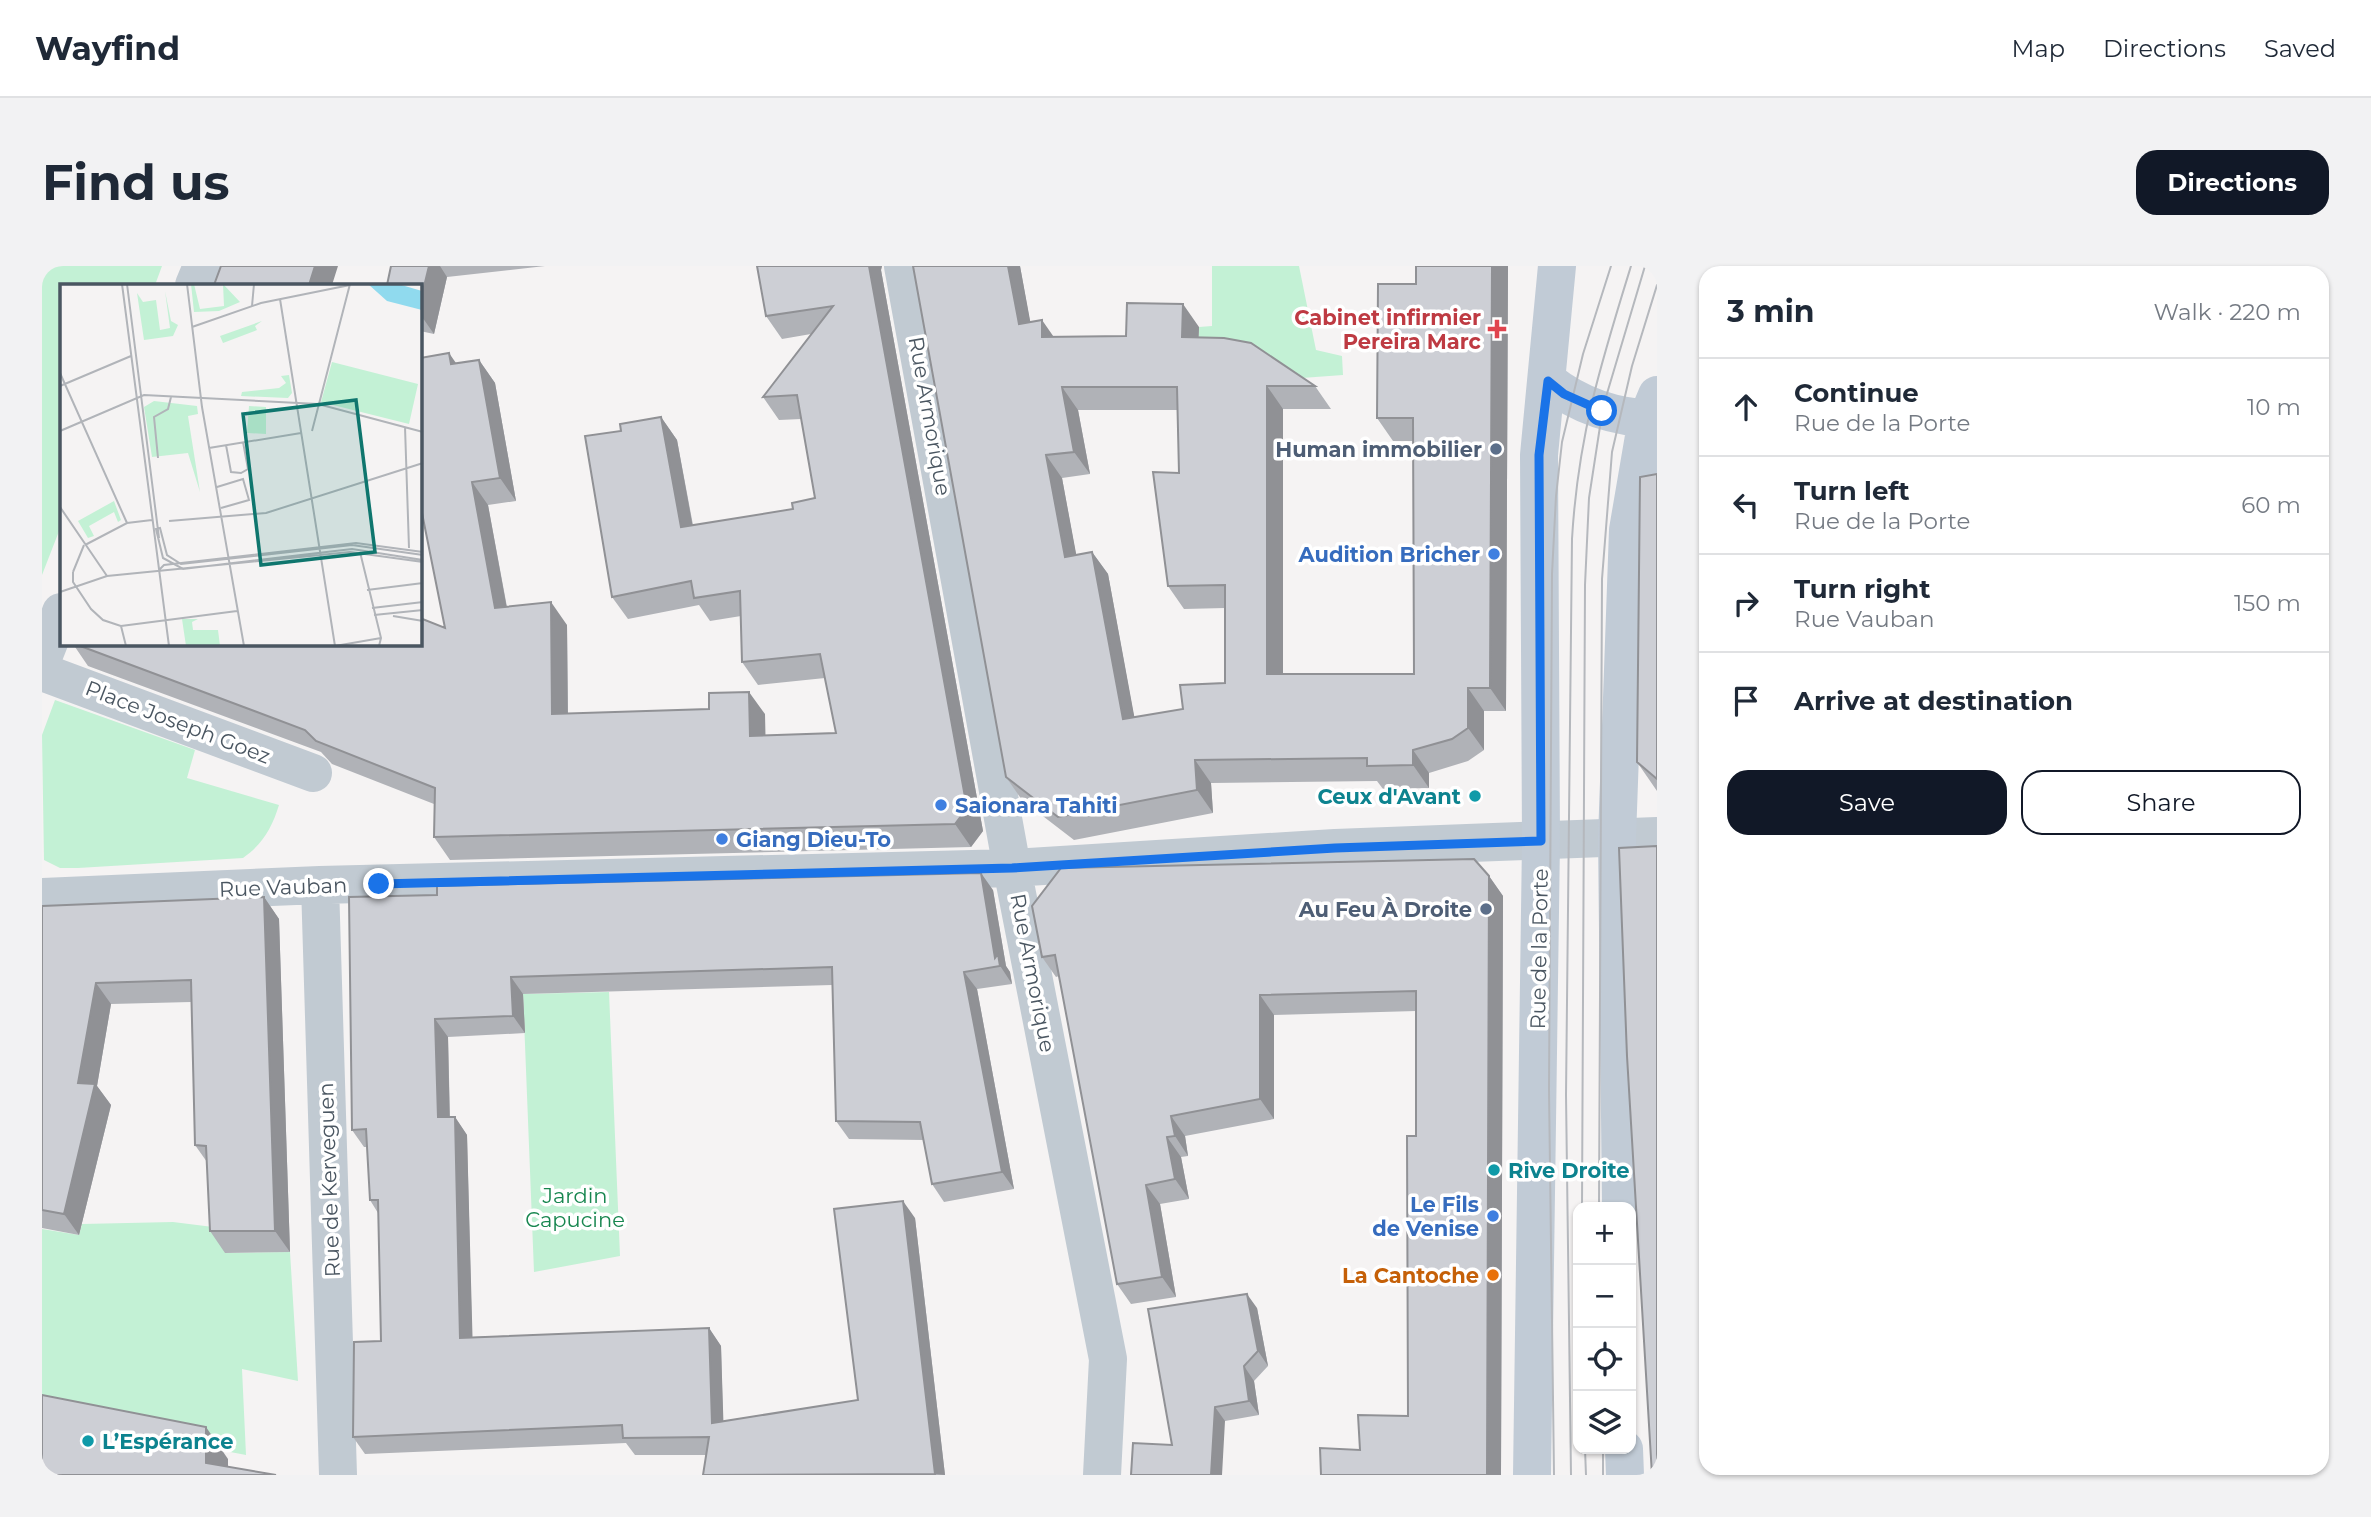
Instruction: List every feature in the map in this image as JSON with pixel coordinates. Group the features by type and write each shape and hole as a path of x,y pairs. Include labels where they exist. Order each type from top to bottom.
{"main road":[{"name":"Rue de la Porte","path":"1532,1475 1541,841 1539,455 1557,266"},
{"path":"1548,381 1564,394 1589,406 1654,411 1628,530 1617,838 1621,1202"},
{"path":"1625,1454 1625,1475"}],"street":[{"path":"194,284 202,266"},
{"name":"Rue Armorique","path":"903,266 1012,868 1108,1359 1102,1475"},
{"path":"42,660 60,615"},
{"name":"Place Joseph Goez","path":"42,672 313,773"},
{"name":"Rue Vauban","path":"42,897 320,885 1012,868 1335,848 1657,836"},
{"name":"Rue de Kerveguen","path":"320,885 338,1475"}],"green space":[{"path":"42,266 162,266 155,284 60,284 60,529 42,575"},
{"path":"1212,266 1299,266 1316,350 1342,356 1343,375 1288,379 1198,360 1199,327 1212,326"},
{"path":"55,700 195,750 187,778 279,805 266,835 243,858 78,868 60,868 44,860 42,735"},
{"name":"Jardin Capucine","path":"609,992 620,1256 534,1272 523,994"},
{"path":"173,1222 221,1228 225,1253 290,1252 298,1381 242,1369 246,1455 42,1416 42,1229 79,1235 82,1224"}],"building":[{"path":"221,266 315,266 309,284 214,284"},
{"path":"391,266 429,266 422,295 422,284 387,284"},
{"path":"757,266 869,266 967,808 955,824 434,837 435,788 316,741 305,730 80,646 422,646 422,619 445,628 422,513 422,358 449,353 451,364 479,360 500,478 472,482 495,608 551,602 552,714 709,709 709,693 749,692 750,736 836,733 820,654 742,662 740,591 694,598 691,581 612,597 585,436 621,431 620,424 661,417 681,527 793,509 792,503 815,498 797,395 763,397 833,306 766,316"},
{"path":"913,266 1008,266 1019,324 1042,320 1042,337 1126,336 1127,303 1183,304 1182,337 1224,338 1251,343 1315,386 1267,386 1267,674 1414,674 1413,418 1377,418 1378,284 1416,284 1416,266 1492,266 1490,688 1468,688 1468,728 1452,739 1413,750 1413,765 1367,766 1367,758 1195,760 1197,790 1058,817 1006,777","holes":["1062,387 1177,387 1179,473 1153,472 1168,586 1225,585 1225,683 1180,685 1183,709 1123,719 1092,552 1065,557 1046,455 1074,452"]},
{"path":"1657,474 1657,779 1637,762 1640,477"},
{"path":"1657,846 1657,1475 1652,1475 1627,1056 1619,848"},
{"path":"1474,859 1489,876 1487,1475 1321,1475 1320,1448 1360,1450 1358,1415 1408,1416 1407,1136 1416,1136 1416,991 1260,995 1260,1099 1171,1116 1175,1136 1167,1137 1175,1179 1146,1185 1162,1277 1117,1284 1055,955 1042,957 1032,906 1061,868"},
{"path":"981,873 995,958 998,954 1000,966 964,972 1002,1172 932,1184 920,1122 836,1121 832,967 511,977 513,1016 435,1019 438,1117 455,1117 460,1338 709,1328 712,1423 858,1400 834,1209 903,1201 935,1474 703,1475 709,1437 623,1438 622,1425 353,1437 354,1342 381,1341 378,1200 370,1200 366,1129 352,1130 349,897 437,895 437,886"},
{"path":"264,897 275,1231 210,1231 206,1146 195,1145 191,980 96,983 78,1083 95,1084 64,1214 42,1210 42,906"},
{"path":"1247,1294 1258,1351 1244,1366 1249,1401 1215,1407 1211,1475 1131,1475 1133,1443 1172,1445 1148,1309"},
{"path":"42,1395 206,1427 206,1463 276,1475 42,1475"}],"tram line":[{"path":"1554,1475 1549,1090 1552,574 1562,442 1583,354 1611,266"},
{"path":"1571,1475 1566,1095 1572,539 1580,467 1592,400 1631,266"},
{"path":"1582,1202 1585,585 1589,498 1603,407 1645,266"},
{"path":"1599,1202 1602,579 1612,452 1632,366 1657,285"},
{"path":"1585,1454 1586,1475"},
{"path":"1603,1454 1603,1475"}],"place":[{"name":"Cabinet infirmier Pereira Marc","path":"1497,329"},
{"name":"Human immobilier","path":"1496,449"},
{"name":"Audition Bricher","path":"1494,554"},
{"name":"Ceux d'Avant","path":"1475,796"},
{"name":"Saionara Tahiti","path":"941,805"},
{"name":"Giang Dieu-To","path":"722,839"},
{"name":"Au Feu À Droite","path":"1486,909"},
{"name":"Rive Droite","path":"1494,1170"},
{"name":"Le Fils de Venise","path":"1493,1216"},
{"name":"La Cantoche","path":"1493,1275"},
{"name":"L’Espérance","path":"88,1441"}],"route":[{"path":"379,884 1012,868 1335,848 1541,841 1539,455 1548,381 1564,394 1602,411"}]}
